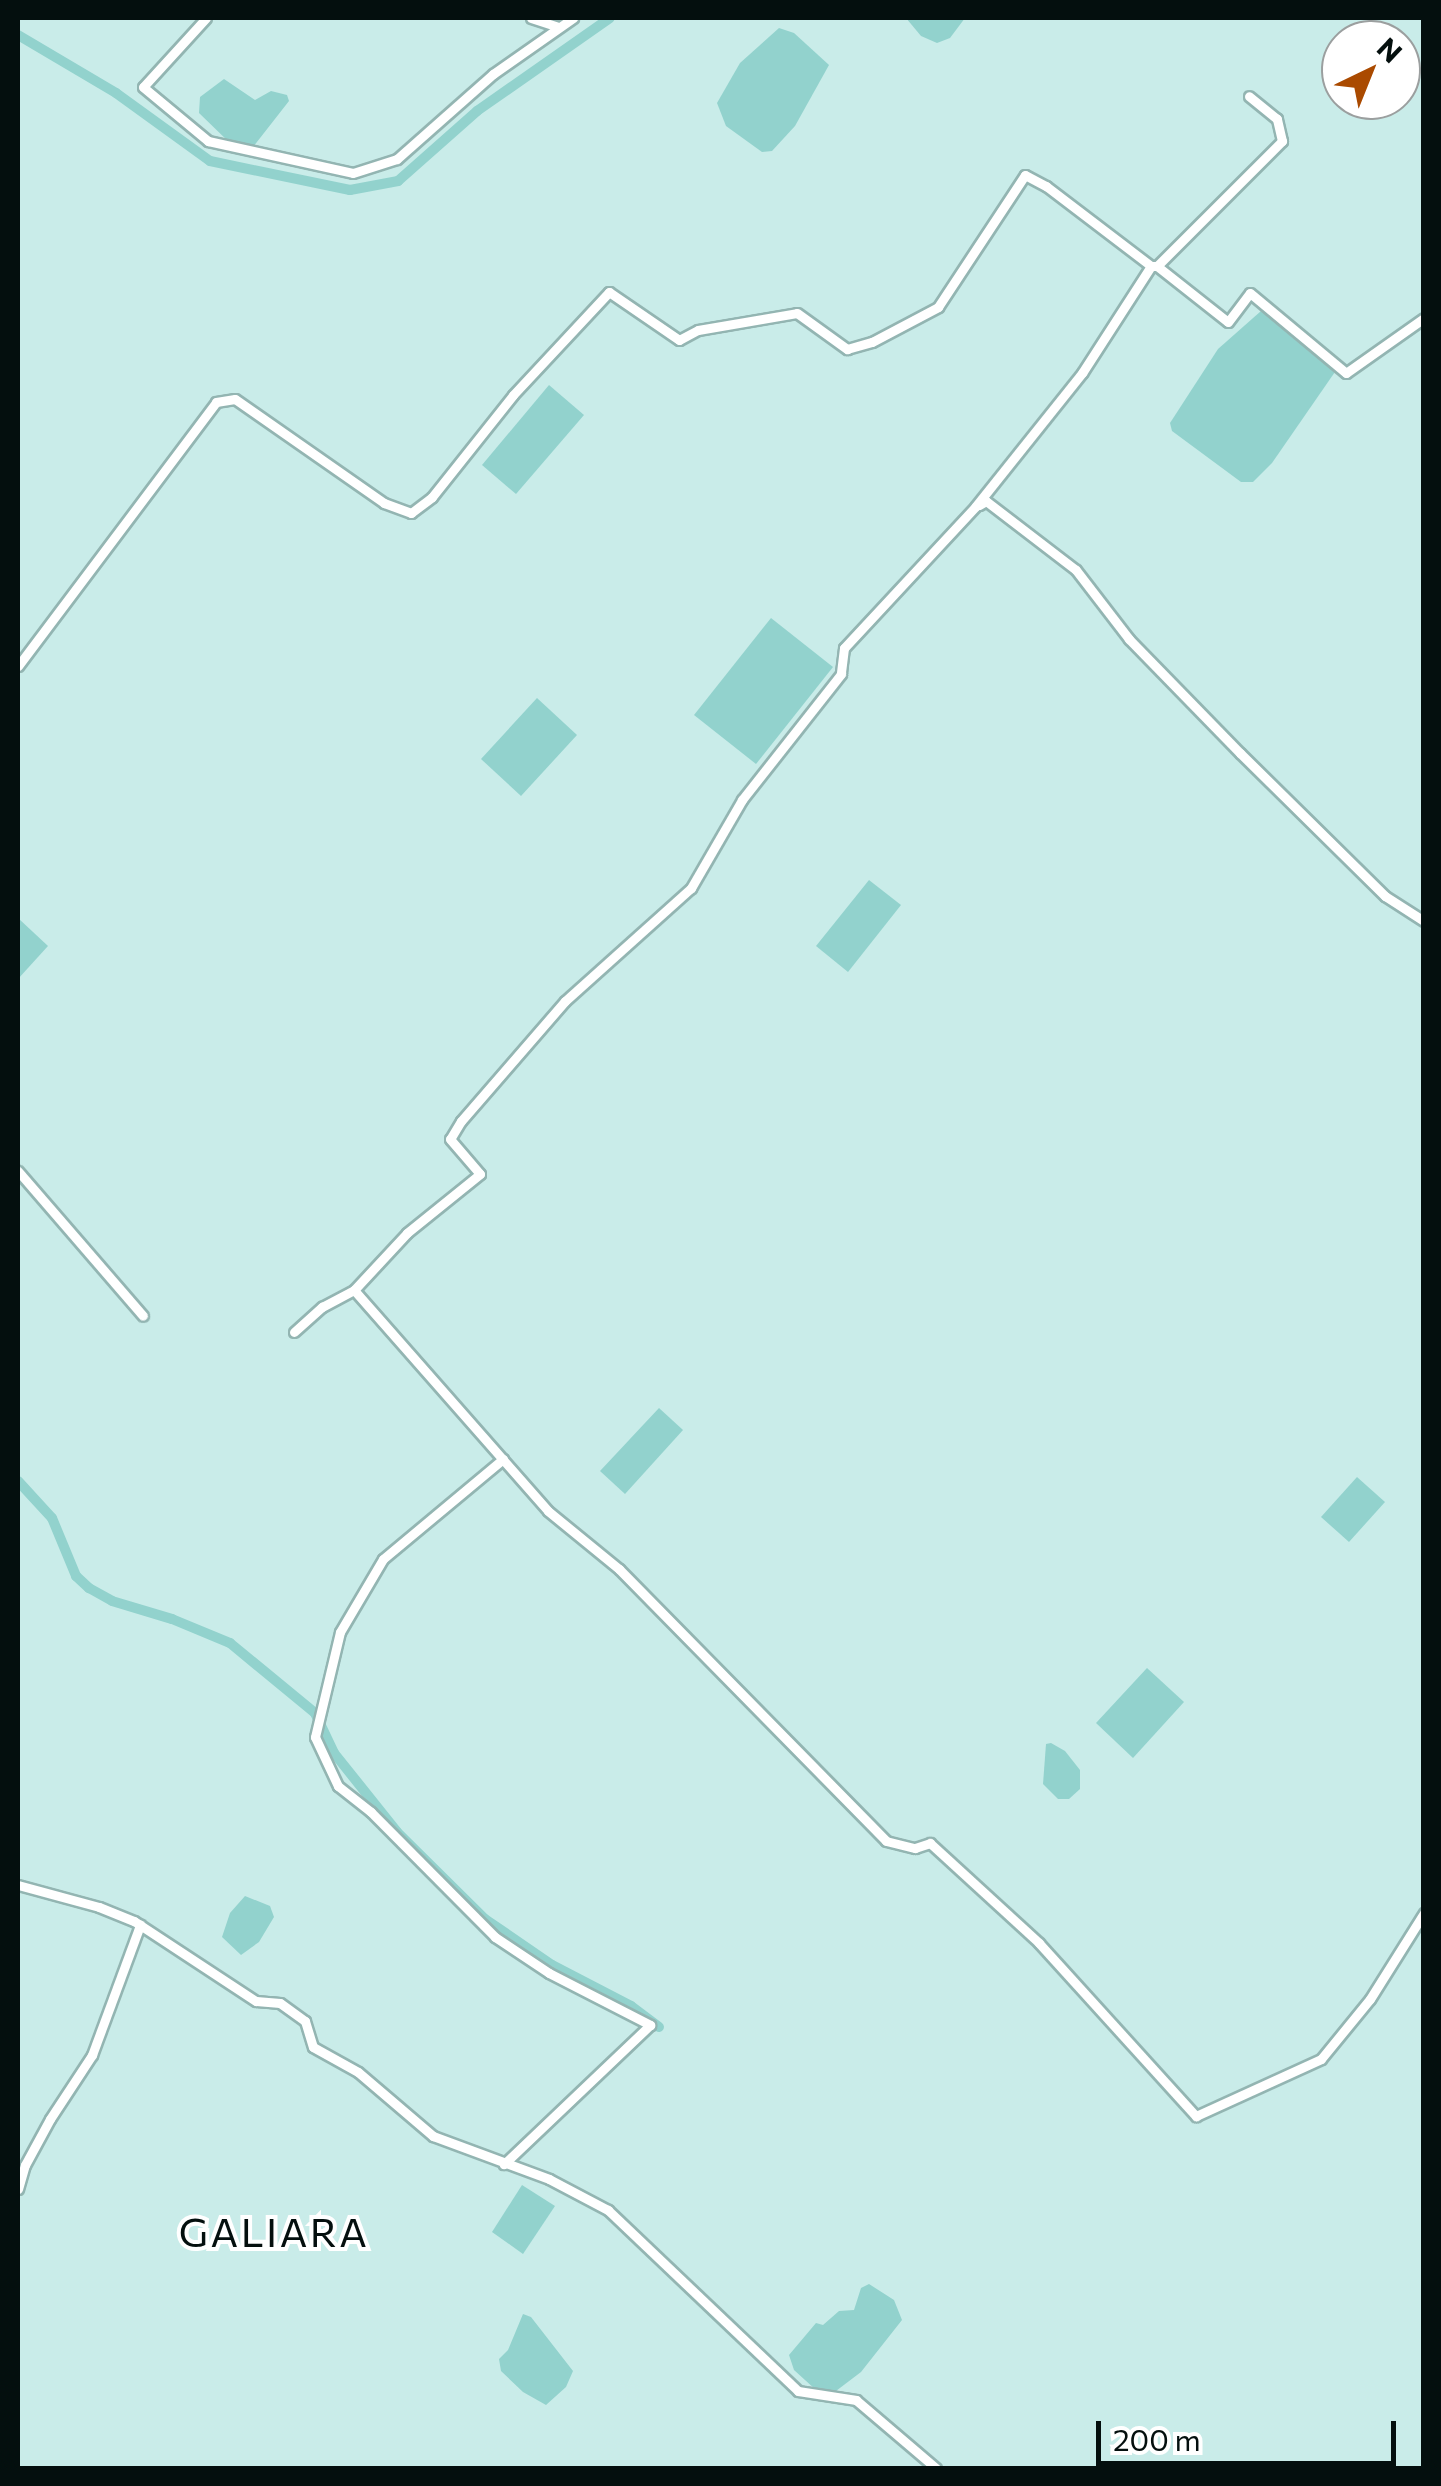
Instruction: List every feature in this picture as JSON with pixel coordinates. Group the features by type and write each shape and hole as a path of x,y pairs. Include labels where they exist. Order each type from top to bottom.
{"street":[{"path":"206,18 143,87 208,141 353,173 397,159 493,74 573,18"},
{"path":"531,18 559,28"},
{"path":"294,1332 322,1307 354,1290 407,1233 480,1174 450,1139 461,1120 565,1000 692,888 742,800 841,674 844,648 976,506 1082,373 1154,266 1257,171 1282,141 1277,119 1249,96"},
{"path":"18,666 216,402 235,399 384,503 411,513 432,497 513,396 609,292 679,340 698,330 721,330 742,321 797,313 847,350 872,342 938,307 1025,175 1046,186 1228,322 1250,294 1346,373 1424,318"},
{"path":"976,506 986,502 1076,570 1129,640 1240,753 1384,896 1424,920"},
{"path":"18,1171 143,1316"},
{"path":"354,1290 548,1511 619,1569 886,1841 915,1848 930,1843 1040,1943 1196,2116 1321,2059 1370,1998 1424,1913"},
{"path":"502,1459 383,1559 340,1632 315,1737 338,1786 371,1812 495,1937 549,1973 650,2025 504,2164"},
{"path":"18,1884 99,1906 140,1925 256,2000 280,2003 305,2020 313,2047 358,2072 433,2136 549,2180 608,2210 798,2391 856,2400 936,2468"},
{"path":"18,2189 42,2134 92,2055 140,1925"}],"water":[{"path":"906,18 965,18 950,38 937,43 921,36"},
{"path":"779,28 794,33 829,65 795,126 772,151 762,152 726,126 717,103 740,63"},
{"path":"224,79 255,100 271,91 287,95 289,101 253,147 231,144 199,113 200,97"},
{"path":"1261,311 1337,369 1272,463 1253,482 1241,482 1172,431 1170,423 1218,349"},
{"path":"549,385 584,415 516,494 482,465"},
{"path":"771,618 833,667 756,764 694,715"},
{"path":"537,698 577,735 521,796 481,759"},
{"path":"869,880 901,905 848,972 816,946"},
{"path":"18,918 48,946 18,979"},
{"path":"659,1408 683,1430 625,1494 600,1471"},
{"path":"1357,1477 1385,1502 1349,1542 1321,1517"},
{"path":"1147,1668 1184,1702 1133,1758 1096,1723"},
{"path":"1046,1744 1065,1751 1080,1770 1080,1789 1069,1799 1058,1799 1043,1784"},
{"path":"245,1896 270,1906 274,1917 259,1942 241,1955 222,1937 230,1913"},
{"path":"522,2185 555,2206 523,2254 492,2232"},
{"path":"869,2284 894,2300 902,2320 861,2372 832,2394 816,2390 794,2370 789,2355 816,2323 823,2325 839,2311 854,2310 861,2288"},
{"path":"523,2314 531,2317 573,2371 566,2387 546,2405 523,2392 501,2371 499,2359 508,2350"}],"waterway":[{"path":"18,35 116,93 210,161 350,190 398,181 477,111 610,18"},
{"path":"18,1481 52,1518 76,1576 89,1588 112,1601 172,1619 230,1643 315,1713 334,1753 397,1832 485,1919 552,1965 631,2006 659,2027"}],"district":[{"name":"GALIARA","path":"274,2231"}]}
